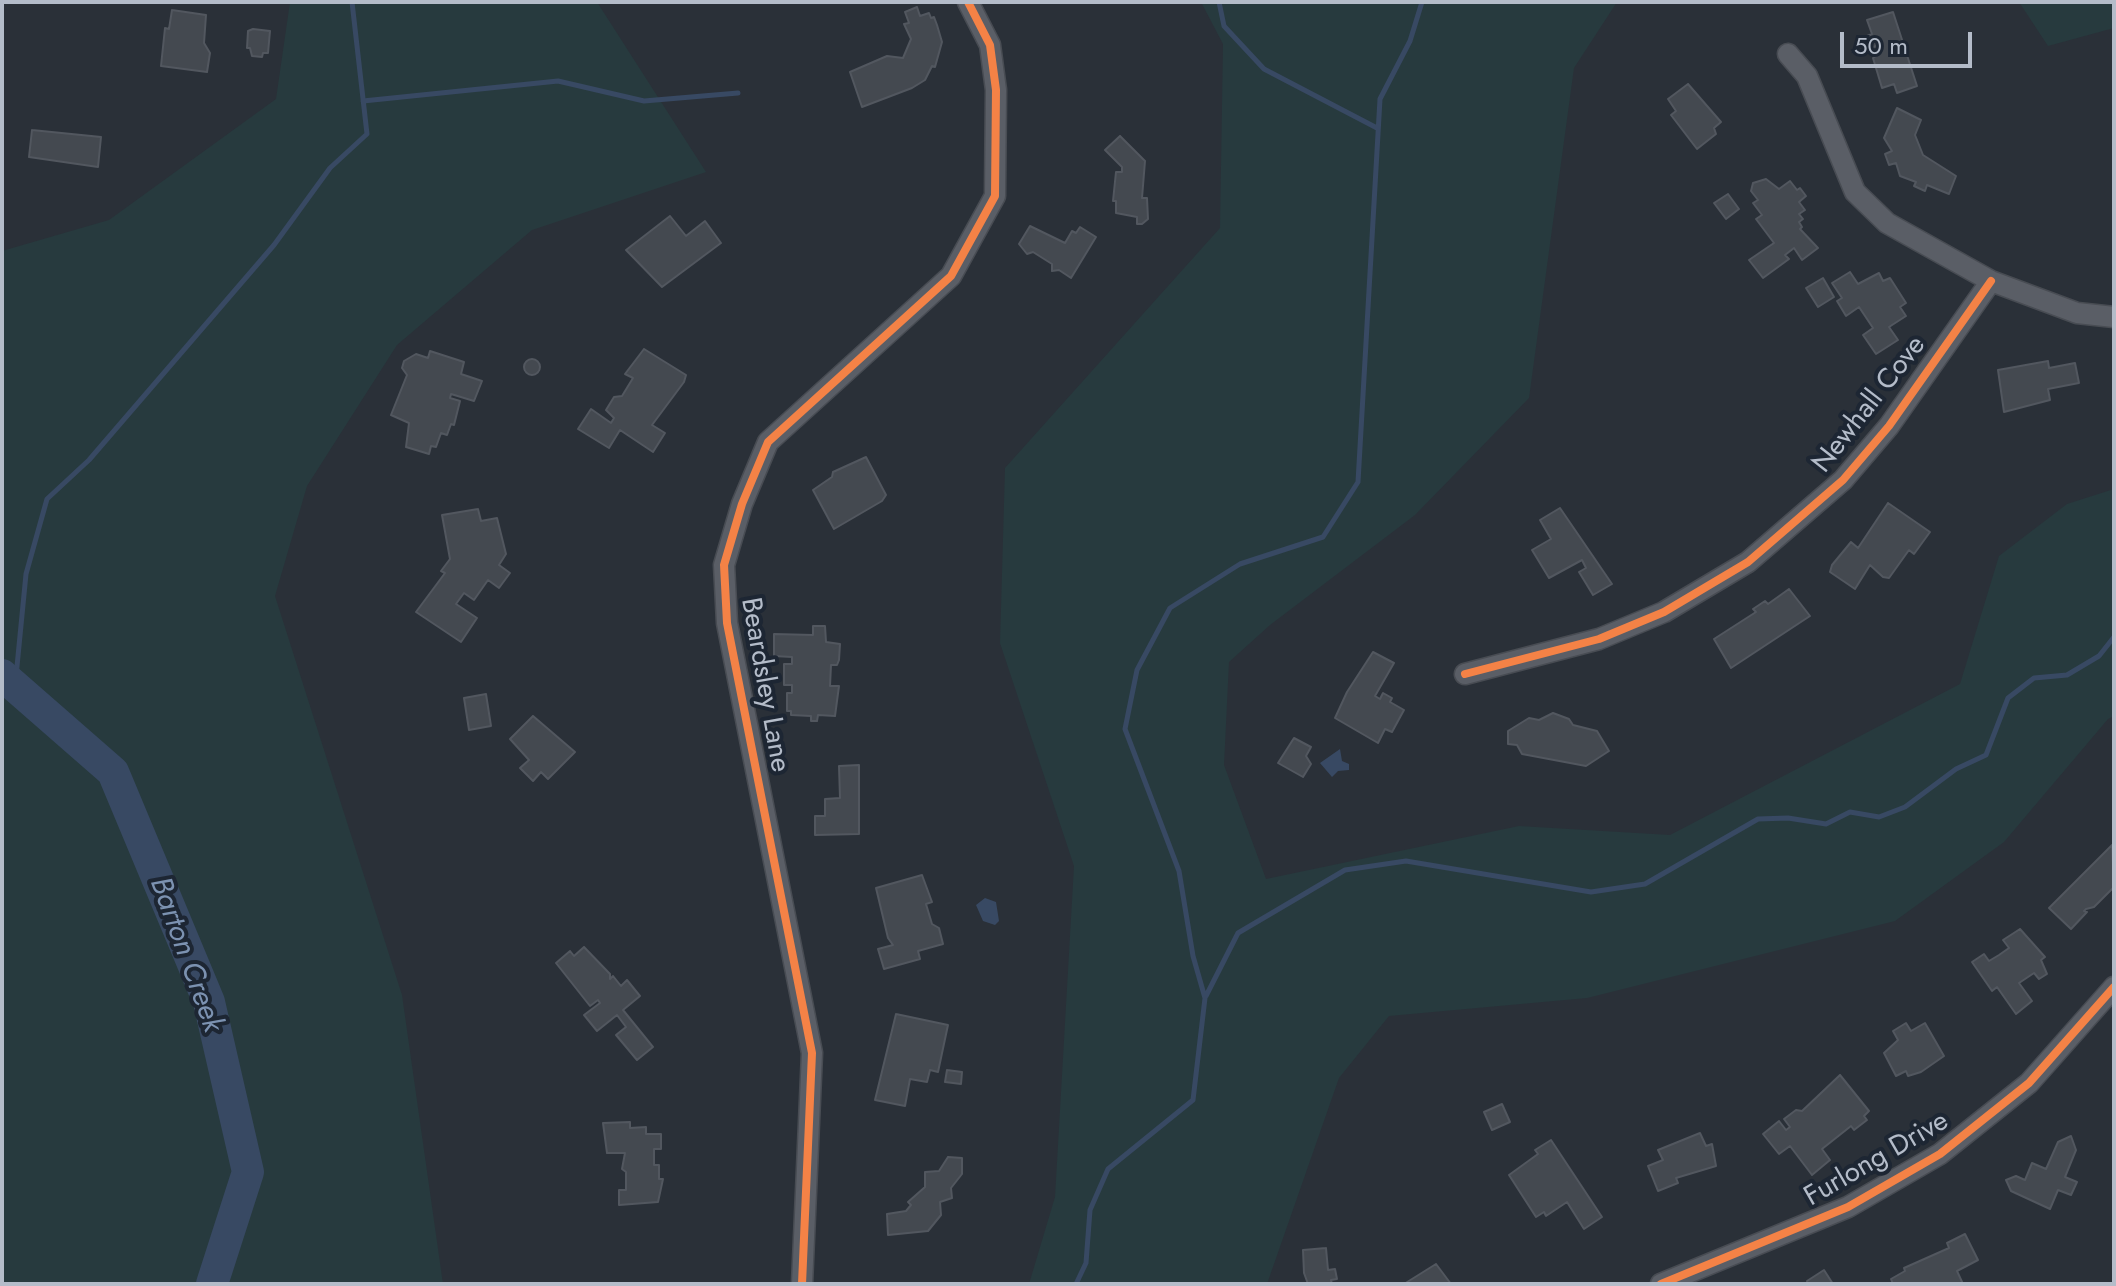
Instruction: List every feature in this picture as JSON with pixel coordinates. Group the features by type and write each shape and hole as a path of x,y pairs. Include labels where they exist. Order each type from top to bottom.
{"street":[{"name":"Beardsley Lane","path":"802,1284 812,1053 727,623 724,565 742,504 768,442 951,276 995,196 996,90 990,45 968,2"},
{"path":"1788,54 1807,76 1855,192 1887,223 1991,281 2077,313 2114,317"},
{"name":"Newhall Cove","path":"1465,674 1599,639 1664,612 1748,562 1843,480 1889,426 1991,281"},
{"name":"Furlong Drive","path":"1661,1284 1820,1219 1940,1154 2029,1083 2114,987"}],"green space":[{"path":"290,2 597,2 706,172 532,230 397,345 307,486 275,596 402,995 443,1284 2,1284 2,251 109,220 276,99"},
{"path":"1201,2 1617,2 1574,68 1529,398 1415,515 1270,625 1229,662 1224,765 1266,879 1519,826 1670,835 1960,684 1999,556 2067,504 2114,489 2114,716 2108,719 2004,842 1895,921 1587,998 1389,1016 1339,1078 1267,1284 1029,1284 1055,1197 1074,866 1000,643 1005,468 1220,228 1223,44"},
{"path":"2019,2 2114,2 2114,28 2048,46"}],"water":[{"path":"1340,749 1342,761 1349,764 1349,770 1338,771 1332,777 1320,763"},
{"path":"985,898 996,902 999,921 995,925 983,921 976,905"}],"building":[{"path":"917,7 920,16 929,13 937,25 942,42 935,67 932,66 925,80 912,88 862,107 850,72 887,56 903,58 911,39 904,24 909,23 905,12"},
{"path":"172,10 206,15 204,43 210,53 207,72 161,66 165,28 169,29"},
{"path":"1893,12 1917,86 1897,93 1894,84 1882,88 1873,58 1879,54 1876,46 1871,48 1867,36 1872,34 1867,20"},
{"path":"248,31 270,31 268,53 263,53 262,57 252,56 250,48 247,48"},
{"path":"1688,84 1721,122 1714,128 1716,134 1697,149 1671,115 1676,111 1668,99"},
{"path":"1897,108 1921,120 1915,135 1923,155 1956,176 1949,194 1927,185 1925,191 1914,186 1916,182 1900,176 1896,163 1889,165 1885,154 1892,151 1884,138"},
{"path":"32,130 101,137 98,167 29,157"},
{"path":"1120,136 1145,161 1142,198 1147,198 1148,219 1142,224 1137,224 1137,217 1116,213 1116,201 1113,201 1116,172 1122,172 1122,167 1105,150"},
{"path":"1766,179 1779,189 1790,181 1797,190 1800,188 1806,196 1799,202 1805,210 1799,214 1803,219 1799,222 1800,229 1818,248 1802,260 1794,248 1785,255 1789,259 1763,278 1749,260 1774,243 1756,219 1762,215 1753,203 1758,200 1751,191 1753,183"},
{"path":"1728,194 1739,209 1726,219 1714,203"},
{"path":"670,216 686,236 705,221 721,243 662,287 626,250"},
{"path":"1030,226 1065,243 1072,231 1076,233 1080,227 1096,237 1071,278 1059,270 1052,271 1052,264 1033,252 1027,254 1019,244"},
{"path":"1850,272 1858,284 1879,273 1883,281 1890,278 1906,303 1900,307 1906,316 1889,327 1898,340 1876,354 1863,335 1873,328 1859,307 1846,316 1837,301 1842,298 1832,283"},
{"path":"1823,278 1834,297 1818,307 1806,288"},
{"path":"644,349 686,375 684,382 652,425 665,433 653,452 620,430 609,448 578,429 591,409 611,423 614,418 606,410 614,397 622,396 633,378 625,374"},
{"path":"430,351 464,362 461,374 482,381 474,401 451,394 450,398 460,401 454,425 451,424 447,435 441,433 436,447 431,446 429,454 406,447 409,423 391,415 407,375 402,368 404,361 416,354 428,358"},
{"path":"532,359 538,361 538,373 532,375 526,373 524,367 526,361"},
{"path":"2048,361 2049,368 2075,363 2079,383 2048,389 2050,400 2004,412 1998,370"},
{"path":"866,457 886,495 882,501 834,529 813,490 832,477 833,472"},
{"path":"1888,503 1930,532 1914,554 1909,550 1889,578 1883,577 1870,565 1855,589 1830,572 1832,565 1851,542 1858,548"},
{"path":"1560,508 1612,584 1593,595 1579,572 1586,568 1582,560 1549,578 1532,550 1551,539 1540,520"},
{"path":"478,509 481,521 497,518 506,554 499,565 510,573 499,588 488,580 474,600 464,593 456,604 477,618 461,642 416,612 445,573 441,571 450,559 442,515"},
{"path":"1789,589 1810,616 1731,668 1714,639 1756,612 1753,609 1765,601 1768,604"},
{"path":"813,626 825,626 826,642 840,644 837,665 831,665 830,686 839,686 835,716 818,715 817,721 811,721 811,716 791,715 791,711 787,711 787,693 792,693 792,685 784,685 784,664 792,664 792,657 774,656 774,634 813,635"},
{"path":"1373,652 1394,663 1375,696 1380,699 1383,693 1392,698 1390,702 1404,710 1392,732 1385,729 1378,743 1335,718 1347,692"},
{"path":"486,694 491,726 469,730 464,698"},
{"path":"1553,713 1569,719 1573,725 1597,731 1609,751 1586,766 1522,754 1517,745 1508,744 1508,731 1529,718 1539,720"},
{"path":"533,716 575,752 548,779 541,772 533,781 520,768 529,760 510,739"},
{"path":"1294,738 1311,747 1306,756 1311,764 1303,777 1278,763"},
{"path":"859,765 859,834 815,835 815,816 825,816 825,799 840,798 839,766"},
{"path":"2112,845 2114,887 2094,907 2086,909 2084,911 2087,912 2071,929 2049,908"},
{"path":"922,875 932,902 926,904 932,924 939,928 943,944 918,951 920,959 884,969 878,949 893,945 888,938 876,888"},
{"path":"2020,929 2045,957 2041,960 2047,974 2039,979 2034,973 2019,983 2032,1001 2016,1014 1997,987 1992,991 1972,962 1984,954 1989,961 1999,955 2009,948 2003,940"},
{"path":"584,947 610,974 610,979 613,976 621,986 627,980 640,996 623,1010 653,1047 637,1060 616,1035 626,1027 617,1015 597,1031 584,1015 600,1003 598,1000 590,1006 556,963 570,951 574,956"},
{"path":"896,1014 948,1025 938,1072 930,1070 927,1082 910,1079 905,1106 875,1100"},
{"path":"1906,1023 1911,1031 1925,1023 1944,1056 1921,1072 1908,1076 1906,1071 1896,1076 1884,1053 1898,1040 1893,1031"},
{"path":"947,1070 962,1072 961,1084 945,1082"},
{"path":"1840,1075 1869,1111 1864,1116 1867,1120 1854,1130 1851,1126 1822,1149 1830,1160 1812,1175 1790,1146 1779,1154 1763,1134 1779,1121 1786,1130 1790,1127 1784,1119 1796,1110 1802,1111"},
{"path":"1502,1104 1510,1122 1492,1130 1484,1112"},
{"path":"630,1122 630,1128 646,1127 646,1134 661,1134 661,1149 654,1149 654,1165 659,1165 659,1179 663,1179 658,1202 619,1205 619,1190 626,1190 626,1172 622,1169 625,1153 607,1153 603,1123"},
{"path":"1700,1133 1706,1146 1712,1144 1716,1166 1676,1178 1678,1183 1658,1191 1648,1166 1663,1160 1658,1150"},
{"path":"2071,1136 2076,1150 2065,1177 2077,1182 2071,1195 2058,1190 2050,1209 2011,1191 2006,1180 2016,1176 2025,1180 2032,1163 2046,1169 2058,1142"},
{"path":"1551,1140 1602,1217 1584,1229 1567,1202 1546,1216 1544,1212 1536,1217 1509,1175 1538,1154 1535,1150"},
{"path":"948,1157 962,1158 962,1174 951,1188 952,1198 940,1202 941,1215 928,1231 888,1235 887,1214 906,1211 911,1205 908,1202 925,1187 925,1172 939,1171"},
{"path":"1965,1234 1978,1260 1957,1271 1963,1284 1893,1284 1891,1279 1905,1271 1904,1268 1949,1248 1947,1243"},
{"path":"1326,1248 1328,1270 1335,1269 1337,1279 1331,1280 1332,1284 1308,1284 1303,1250"},
{"path":"1436,1264 1451,1284 1404,1284"},
{"path":"1824,1270 1833,1284 1808,1284 1807,1281"}],"waterway":[{"path":"15,687 26,574 47,499 89,460 274,245 330,168 367,134 352,2"},
{"path":"1219,2 1224,26 1264,69 1377,128"},
{"path":"1076,1284 1086,1263 1090,1210 1108,1169 1193,1100 1205,998 1193,956 1179,871 1125,729 1137,670 1170,608 1240,564 1323,537 1358,482 1380,99 1410,41 1422,2"},
{"path":"363,101 558,81 644,101 738,93"},
{"path":"1206,996 1238,933 1345,870 1406,861 1591,892 1645,884 1758,819 1788,818 1826,824 1850,812 1879,817 1905,807 1956,769 1986,755 2008,698 2034,678 2067,675 2099,656 2114,637"},
{"name":"Barton Creek","path":"2,675 113,772 209,1002 248,1172 212,1284"}],"cycle path":[{"path":"802,1284 812,1053 727,623 724,565 742,504 768,442 951,276 995,196 996,90 990,45 968,2"},
{"path":"1465,674 1599,639 1664,612 1748,562 1843,480 1889,426 1991,281"},
{"path":"1661,1284 1848,1207 1940,1154 2029,1083 2114,987"}]}
